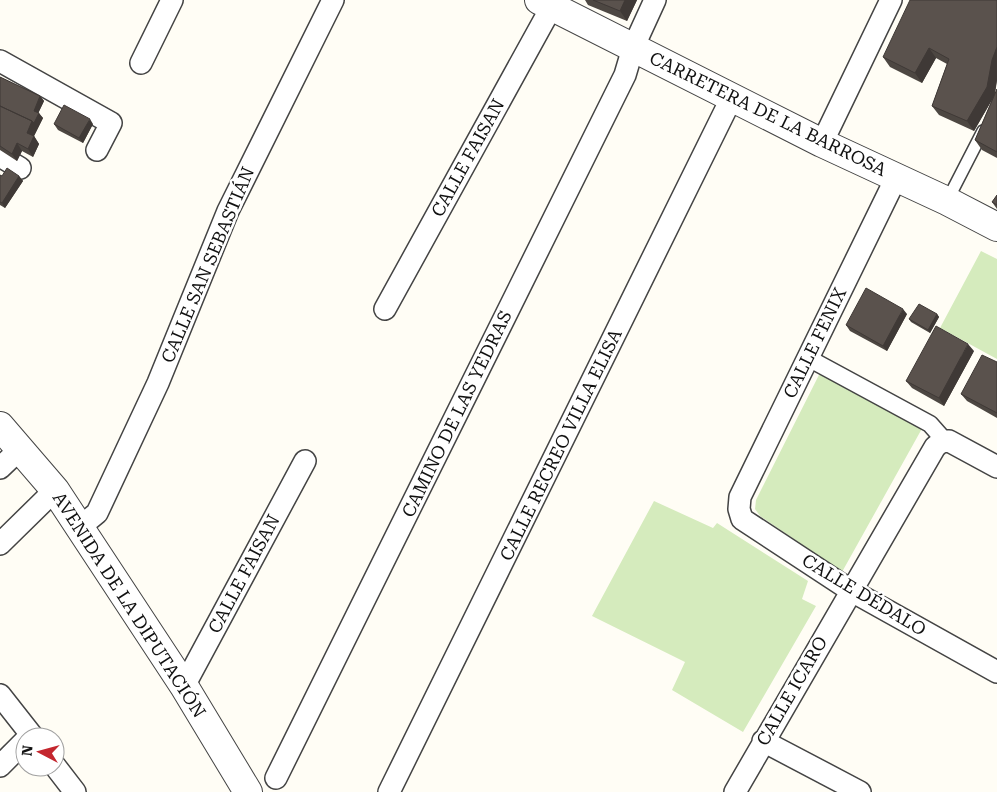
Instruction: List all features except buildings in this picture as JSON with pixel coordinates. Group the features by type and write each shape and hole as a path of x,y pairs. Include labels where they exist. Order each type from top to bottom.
{"street":[{"path":"141,62 172,0"},
{"name":"CALLE SAN SEBASTIÁN","path":"80,527 97,513 158,383 228,211 333,0"},
{"name":"CAMINO DE LAS YEDRAS","path":"276,778 625,75 634,48 655,0"},
{"path":"822,142 891,0"},
{"name":"CARRETERA DE LA BARROSA","path":"545,3 732,98 997,227"},
{"name":"CALLE FAISAN","path":"385,309 545,3"},
{"path":"0,61 111,123 97,150"},
{"name":"CALLE RECREO VILLA ELISA","path":"389,792 732,98"},
{"path":"0,156 20,168"},
{"name":"CALLE FENIX","path":"739,509 740,497 896,178"},
{"path":"808,358 930,424 945,441 997,467"},
{"name":"AVENIDA DE LA DIPUTACIÓN","path":"0,426 55,490 184,686 248,792"},
{"name":"CALLE ICARO","path":"735,792 850,590 935,447 945,441"},
{"path":"0,468 20,448"},
{"name":"CALLE FAISAN","path":"184,686 304,461"},
{"path":"0,544 55,490"},
{"name":"CALLE DÉDALO","path":"739,509 742,519 850,590 997,672"},
{"path":"0,695 23,727"},
{"path":"763,741 860,792"},
{"path":"0,766 15,752"},
{"path":"63,777 75,792"}],"lane":[{"path":"947,201 989,119"}],"green space":[{"path":"981,251 997,259 997,359 940,328"},
{"path":"826,361 929,416 842,572 760,516 755,509 756,500"},
{"path":"654,501 713,528 717,523 808,581 802,599 816,606 743,732 672,690 685,662 592,616"}]}
